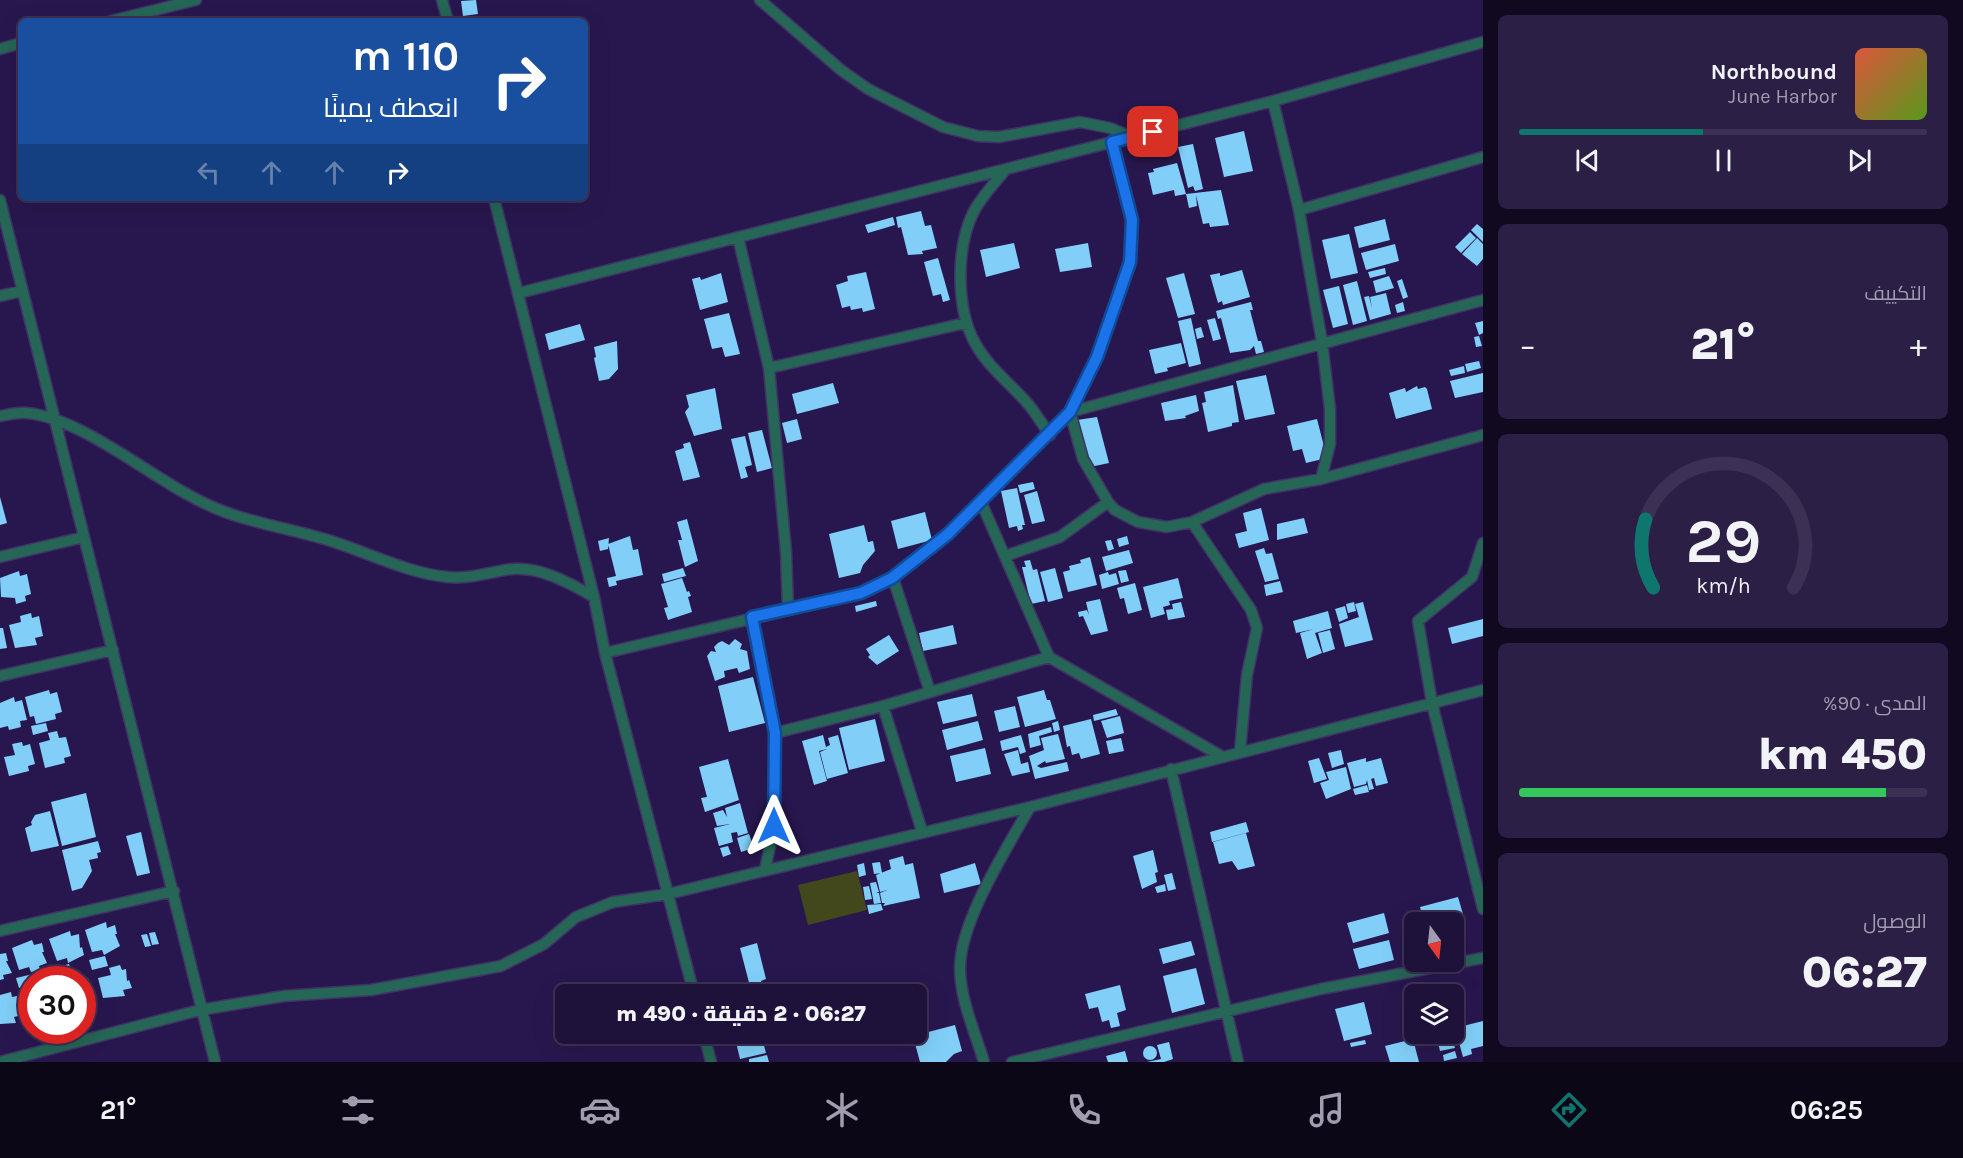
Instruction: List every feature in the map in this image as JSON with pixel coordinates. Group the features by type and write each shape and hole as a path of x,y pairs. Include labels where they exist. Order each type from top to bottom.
{"street":[{"path":"122,18 184,1 196,0"},
{"path":"442,0 447,18"},
{"path":"760,0 841,70 868,89 943,127 978,136 999,137 1080,122 1110,128 1132,137"},
{"path":"519,293 1274,101 1483,42"},
{"path":"0,49 18,44"},
{"path":"1274,101 1299,210 1322,342 1330,409 1330,444 1321,480"},
{"path":"605,653 861,593 892,578 948,534 1050,435 1070,412 1097,357 1130,262 1132,220 1112,142"},
{"path":"1299,210 1483,157"},
{"path":"1006,169 972,215 961,276 961,304 965,323 989,363 1029,405 1050,435"},
{"path":"0,200 174,891 200,1010 215,1062"},
{"path":"495,201 594,597 605,653 691,984"},
{"path":"738,237 769,368 786,552 788,609"},
{"path":"0,296 22,291"},
{"path":"1070,412 1483,300"},
{"path":"769,368 965,323"},
{"path":"0,416 26,412 54,421 108,447 197,501 227,513 333,541 421,572 447,577 470,578 507,569 525,569 565,580 594,597"},
{"path":"1070,412 1083,459 1108,502 1115,510 1138,522 1167,527 1192,522 1264,489 1321,480 1483,435"},
{"path":"981,502 1048,657 1221,756"},
{"path":"1005,556 1060,537 1108,502"},
{"path":"1192,522 1251,610 1257,628 1247,675 1240,751"},
{"path":"0,557 84,537"},
{"path":"1483,543 1472,577 1418,621 1432,703 1483,909"},
{"path":"892,578 930,692"},
{"path":"752,617 775,733 774,826 765,870"},
{"path":"0,676 113,650"},
{"path":"775,733 883,706 1048,657"},
{"path":"0,1062 200,1010 284,996 371,990 501,966 544,944 576,917 613,902 668,894 922,831 1030,807 1483,690"},
{"path":"883,706 922,831"},
{"path":"1171,769 1238,1062"},
{"path":"984,1062 964,998 960,966 969,928 981,896 1030,807"},
{"path":"0,931 174,891"},
{"path":"1012,1062 1417,969 1483,958"},
{"path":"706,1044 711,1062"}],"shaded area":[{"path":"857,871 867,910 808,925 798,885"}],"building":[{"path":"476,0 478,14 463,16 461,1"},
{"path":"1244,131 1253,171 1224,177 1215,138"},
{"path":"1193,144 1203,189 1195,191 1193,186 1188,188 1178,147"},
{"path":"1177,163 1186,194 1175,196 1174,190 1153,195 1148,173 1154,172 1153,169"},
{"path":"1221,190 1229,225 1210,227 1209,223 1203,224 1196,195 1197,206 1189,208 1186,194"},
{"path":"921,211 925,226 931,225 937,248 922,251 923,254 908,255 896,217"},
{"path":"893,217 895,225 868,233 865,225"},
{"path":"1385,219 1390,240 1359,248 1354,227"},
{"path":"1477,224 1483,229 1483,242 1471,230"},
{"path":"1470,232 1476,238 1461,253 1455,247"},
{"path":"1349,234 1358,273 1331,279 1322,240"},
{"path":"1477,238 1483,244 1483,259 1477,266 1462,254"},
{"path":"1014,243 1020,268 986,277 980,250"},
{"path":"1088,243 1092,267 1060,272 1055,249"},
{"path":"1395,244 1399,261 1366,270 1361,253"},
{"path":"938,258 950,300 943,302 941,294 933,296 924,262"},
{"path":"1385,268 1386,274 1370,278 1368,272"},
{"path":"1242,270 1250,297 1223,305 1222,301 1218,303 1210,275 1220,273 1220,276"},
{"path":"866,272 875,309 863,312 862,308 851,310 850,306 842,308 836,285 848,281 847,276"},
{"path":"721,273 728,302 700,310 692,279 700,277 701,280"},
{"path":"1184,273 1195,314 1178,318 1166,278"},
{"path":"1389,276 1394,288 1376,293 1373,281"},
{"path":"1402,279 1408,297 1403,299 1397,281"},
{"path":"1357,281 1367,321 1353,325 1343,285"},
{"path":"1339,286 1348,324 1333,328 1323,290"},
{"path":"1386,293 1391,314 1370,320 1364,297 1369,296 1372,308 1370,297"},
{"path":"1251,302 1253,310 1250,310 1258,341 1261,341 1264,352 1256,354 1254,346 1250,350 1230,353 1221,318 1218,319 1216,311"},
{"path":"1403,302 1405,311 1397,313 1395,305"},
{"path":"729,313 740,354 725,357 722,347 712,349 704,319"},
{"path":"1191,318 1201,364 1189,367 1178,321"},
{"path":"1215,318 1221,339 1213,341 1207,320"},
{"path":"1483,321 1483,333 1479,335 1475,323"},
{"path":"580,324 585,340 549,350 545,334"},
{"path":"1201,327 1204,337 1197,339 1195,329"},
{"path":"1479,336 1482,346 1476,347 1474,337"},
{"path":"617,341 618,369 609,379 599,381 594,347"},
{"path":"1181,343 1186,363 1155,374 1149,350"},
{"path":"1479,361 1481,368 1467,372 1465,364"},
{"path":"1464,366 1465,373 1451,376 1449,370"},
{"path":"1483,373 1483,392 1455,398 1450,381"},
{"path":"1266,375 1275,414 1245,420 1236,381"},
{"path":"833,383 839,403 797,414 792,394"},
{"path":"1233,385 1239,422 1208,432 1202,403 1206,402 1204,392"},
{"path":"1417,386 1418,389 1425,387 1427,389 1432,409 1396,419 1389,393 1405,388 1406,392"},
{"path":"715,388 722,429 694,436 685,412 689,407 686,395"},
{"path":"1196,395 1199,411 1185,416 1186,418 1165,421 1161,403"},
{"path":"1097,417 1109,463 1090,467 1077,420"},
{"path":"797,419 802,439 787,443 782,423"},
{"path":"1317,419 1327,458 1306,463 1302,449 1293,451 1287,426"},
{"path":"762,430 772,468 757,472 748,433"},
{"path":"745,436 752,465 745,467 748,477 741,479 731,439"},
{"path":"690,442 700,477 683,481 675,451 684,448 683,444"},
{"path":"1033,482 1035,489 1020,493 1018,485"},
{"path":"1017,488 1025,525 1022,525 1023,529 1018,531 1017,526 1009,528 1001,491"},
{"path":"1037,491 1045,521 1032,524 1024,495"},
{"path":"0,497 7,523 0,525"},
{"path":"1261,508 1269,540 1239,548 1235,534 1247,531 1243,513"},
{"path":"925,512 932,540 898,549 891,521"},
{"path":"1304,518 1308,533 1277,540 1277,524"},
{"path":"687,519 698,561 685,567 678,540 682,540 677,522"},
{"path":"864,525 868,542 873,541 875,551 863,565 860,573 839,578 829,534"},
{"path":"630,536 633,550 638,549 643,575 616,581 617,585 609,587 607,578 616,576 608,544"},
{"path":"1127,536 1129,544 1119,547 1117,539"},
{"path":"609,538 608,549 600,551 598,541"},
{"path":"1111,540 1114,549 1108,551 1105,541"},
{"path":"1264,548 1266,554 1272,553 1279,579 1265,582 1255,551"},
{"path":"1129,550 1133,563 1106,571 1102,557"},
{"path":"1090,557 1097,585 1068,592 1063,572 1070,570 1069,566 1081,563 1080,560"},
{"path":"1030,560 1033,570 1037,569 1045,601 1031,604 1022,567 1026,567 1024,561"},
{"path":"683,568 686,576 664,582 662,574"},
{"path":"1055,568 1063,598 1048,602 1040,572"},
{"path":"1126,570 1129,581 1121,583 1118,571"},
{"path":"19,571 20,576 27,574 31,594 25,596 26,601 16,604 15,598 1,597 0,578"},
{"path":"1108,572 1109,575 1116,573 1119,584 1102,589 1099,575"},
{"path":"682,578 691,596 688,597 692,612 668,620 664,608 668,607 661,584"},
{"path":"1178,578 1183,598 1169,601 1170,605 1163,607 1165,614 1151,618 1143,587"},
{"path":"1280,581 1283,592 1266,596 1264,585"},
{"path":"1135,583 1142,610 1128,614 1124,598 1120,599 1117,588"},
{"path":"1100,599 1108,631 1091,635 1083,616 1079,617 1078,612 1087,610 1089,615 1086,602"},
{"path":"876,601 877,606 856,612 855,606"},
{"path":"1181,602 1185,617 1168,620 1166,610 1173,609 1172,604"},
{"path":"1354,602 1356,611 1348,613 1346,604"},
{"path":"1363,602 1373,640 1345,647 1339,624 1359,617 1355,604"},
{"path":"1345,606 1348,618 1339,622 1335,609"},
{"path":"1328,611 1332,628 1315,633 1322,653 1307,659 1300,633 1314,629 1296,633 1293,621"},
{"path":"31,613 32,618 39,616 43,636 35,638 37,645 15,648 9,625 21,622 20,616"},
{"path":"1483,619 1483,636 1452,644 1448,628"},
{"path":"953,625 957,644 923,651 919,633"},
{"path":"0,628 3,628 7,648 0,649"},
{"path":"1330,630 1335,649 1323,653 1318,633"},
{"path":"889,635 899,651 877,665 868,657 870,655 866,649"},
{"path":"735,639 742,644 740,649 747,651 750,669 739,673 737,668 724,671 725,677 715,681 707,656 711,651 716,652 714,647 718,643 722,641 729,645"},
{"path":"753,677 765,723 729,732 718,686"},
{"path":"49,690 50,694 57,692 62,712 55,714 56,719 36,724 34,716 30,717 25,697"},
{"path":"1044,690 1056,719 1025,727 1017,697"},
{"path":"972,694 977,716 943,724 937,702"},
{"path":"14,697 15,702 22,700 27,720 20,721 21,727 9,730 8,726 0,728 0,703"},
{"path":"1015,706 1020,727 999,732 994,711"},
{"path":"1116,709 1118,715 1094,721 1093,715"},
{"path":"1120,716 1124,733 1107,738 1101,721"},
{"path":"875,719 885,761 849,770 839,728"},
{"path":"1091,719 1100,754 1081,759 1079,753 1072,755 1070,746 1067,747 1063,726"},
{"path":"978,721 983,740 947,750 942,730"},
{"path":"1058,721 1060,730 1054,732 1052,723"},
{"path":"46,723 48,731 33,735 31,726"},
{"path":"1051,727 1052,732 1039,736 1041,745 1030,748 1028,734"},
{"path":"57,731 59,738 66,737 71,756 64,758 65,763 45,768 39,743 50,740 48,733"},
{"path":"1058,734 1065,759 1046,763 1045,761 1037,766 1041,768 1067,762 1069,771 1035,779 1029,756 1044,750 1041,738"},
{"path":"823,735 826,747 830,745 828,738 838,735 848,773 827,779 820,752 827,749 819,751 827,781 814,785 802,741"},
{"path":"1021,735 1026,752 1020,754 1018,747 1002,751 1000,741"},
{"path":"1121,738 1124,751 1109,754 1106,741"},
{"path":"22,742 23,746 30,744 35,764 28,766 29,771 9,776 4,757 15,755 12,744"},
{"path":"985,748 991,774 956,782 950,756"},
{"path":"1018,750 1021,764 1028,762 1030,772 1012,776 1004,754"},
{"path":"1341,750 1344,764 1332,768 1328,753"},
{"path":"1319,758 1327,779 1314,783 1308,761"},
{"path":"1366,758 1366,762 1381,758 1388,783 1376,786 1374,778 1371,779 1374,789 1369,790 1367,780 1366,784 1354,787 1347,763"},
{"path":"728,759 739,800 705,812 701,798 707,797 699,767"},
{"path":"1346,767 1351,789 1326,799 1320,783 1329,780 1326,772"},
{"path":"1367,785 1369,792 1355,795 1353,789"},
{"path":"86,793 96,837 62,846 51,802"},
{"path":"740,803 748,833 738,836 737,832 731,833 733,842 719,846 714,828 730,824 717,826 713,813 723,810 727,817 725,808"},
{"path":"50,811 59,846 31,852 25,828 32,825 31,822 35,815"},
{"path":"1246,822 1249,832 1212,842 1210,832"},
{"path":"141,832 150,873 137,876 126,836"},
{"path":"1246,833 1255,866 1238,870 1232,861 1219,864 1213,842"},
{"path":"749,834 754,848 741,852 737,838"},
{"path":"98,841 101,852 97,853 98,858 89,860 92,871 82,888 72,891 62,850"},
{"path":"728,846 731,854 723,857 720,848"},
{"path":"1153,850 1158,872 1155,873 1157,882 1142,889 1133,856"},
{"path":"903,856 905,865 913,863 920,898 883,906 885,903 882,903 880,893 887,890 880,892 876,875 891,869 889,860"},
{"path":"880,862 882,873 874,874 872,863"},
{"path":"864,863 866,875 859,877 857,865"},
{"path":"975,863 981,884 944,893 940,874"},
{"path":"1172,873 1176,889 1168,891 1164,875"},
{"path":"876,882 879,892 876,893 879,893 881,903 874,904 870,883"},
{"path":"1165,884 1166,891 1157,893 1155,887"},
{"path":"869,886 872,899 865,900 863,887"},
{"path":"1458,897 1462,912 1421,912 1420,907"},
{"path":"881,904 883,910 869,914 867,905"},
{"path":"1384,913 1389,933 1353,943 1347,923"},
{"path":"106,922 107,928 115,925 117,934 115,934 120,946 104,955 102,950 92,952 85,930"},
{"path":"70,931 71,936 79,934 80,948 82,947 84,955 68,963 67,958 57,961 49,939"},
{"path":"155,932 159,944 152,945 149,933"},
{"path":"147,934 151,946 145,947 141,935"},
{"path":"32,940 34,945 42,943 44,952 42,952 47,963 39,966 18,967 12,948"},
{"path":"1389,940 1394,960 1359,969 1353,949"},
{"path":"1191,941 1195,955 1163,964 1159,949"},
{"path":"757,943 766,979 761,981 762,984 749,984 740,948"},
{"path":"6,953 8,961 6,961 12,973 3,975 4,979 0,980 0,954"},
{"path":"105,956 108,966 96,969 96,966 91,966 89,960"},
{"path":"120,965 122,970 126,969 127,981 129,980 132,988 123,990 125,996 103,998 98,978 111,975 109,968"},
{"path":"1196,968 1205,1004 1172,1013 1163,976"},
{"path":"1120,985 1126,1010 1117,1013 1120,1026 1111,1028 1109,1020 1102,1022 1098,1007 1089,1009 1085,994"},
{"path":"11,992 12,997 17,996 18,1016 14,1017 16,1023 0,1024 0,995"},
{"path":"1364,1002 1372,1034 1344,1041 1335,1009"},
{"path":"1483,1021 1483,1046 1471,1049 1472,1054 1463,1057 1459,1044 1464,1044 1464,1026"},
{"path":"955,1025 962,1051 954,1054 946,1062 920,1062 915,1044 927,1044 927,1032"},
{"path":"1365,1040 1366,1044 1351,1047 1350,1043"},
{"path":"1404,1041 1404,1044 1414,1044 1419,1062 1390,1062 1385,1046"},
{"path":"1169,1042 1173,1059 1164,1062 1147,1062 1161,1059 1157,1045"},
{"path":"736,1044 764,1044 766,1053 740,1059"},
{"path":"1438,1044 1454,1044 1455,1048 1440,1051"},
{"path":"1150,1046 1155,1048 1157,1053 1155,1058 1150,1060 1145,1058 1143,1053 1145,1048"},
{"path":"1125,1051 1128,1062 1108,1062 1106,1056"},
{"path":"1455,1051 1457,1058 1444,1061 1443,1055"},
{"path":"767,1055 769,1062 749,1062 749,1059"}],"route":[{"path":"774,826 775,733 752,617 861,593 892,578 948,534 1050,435 1070,412 1097,357 1119,300 1130,262 1132,220 1112,142 1153,132"}]}
